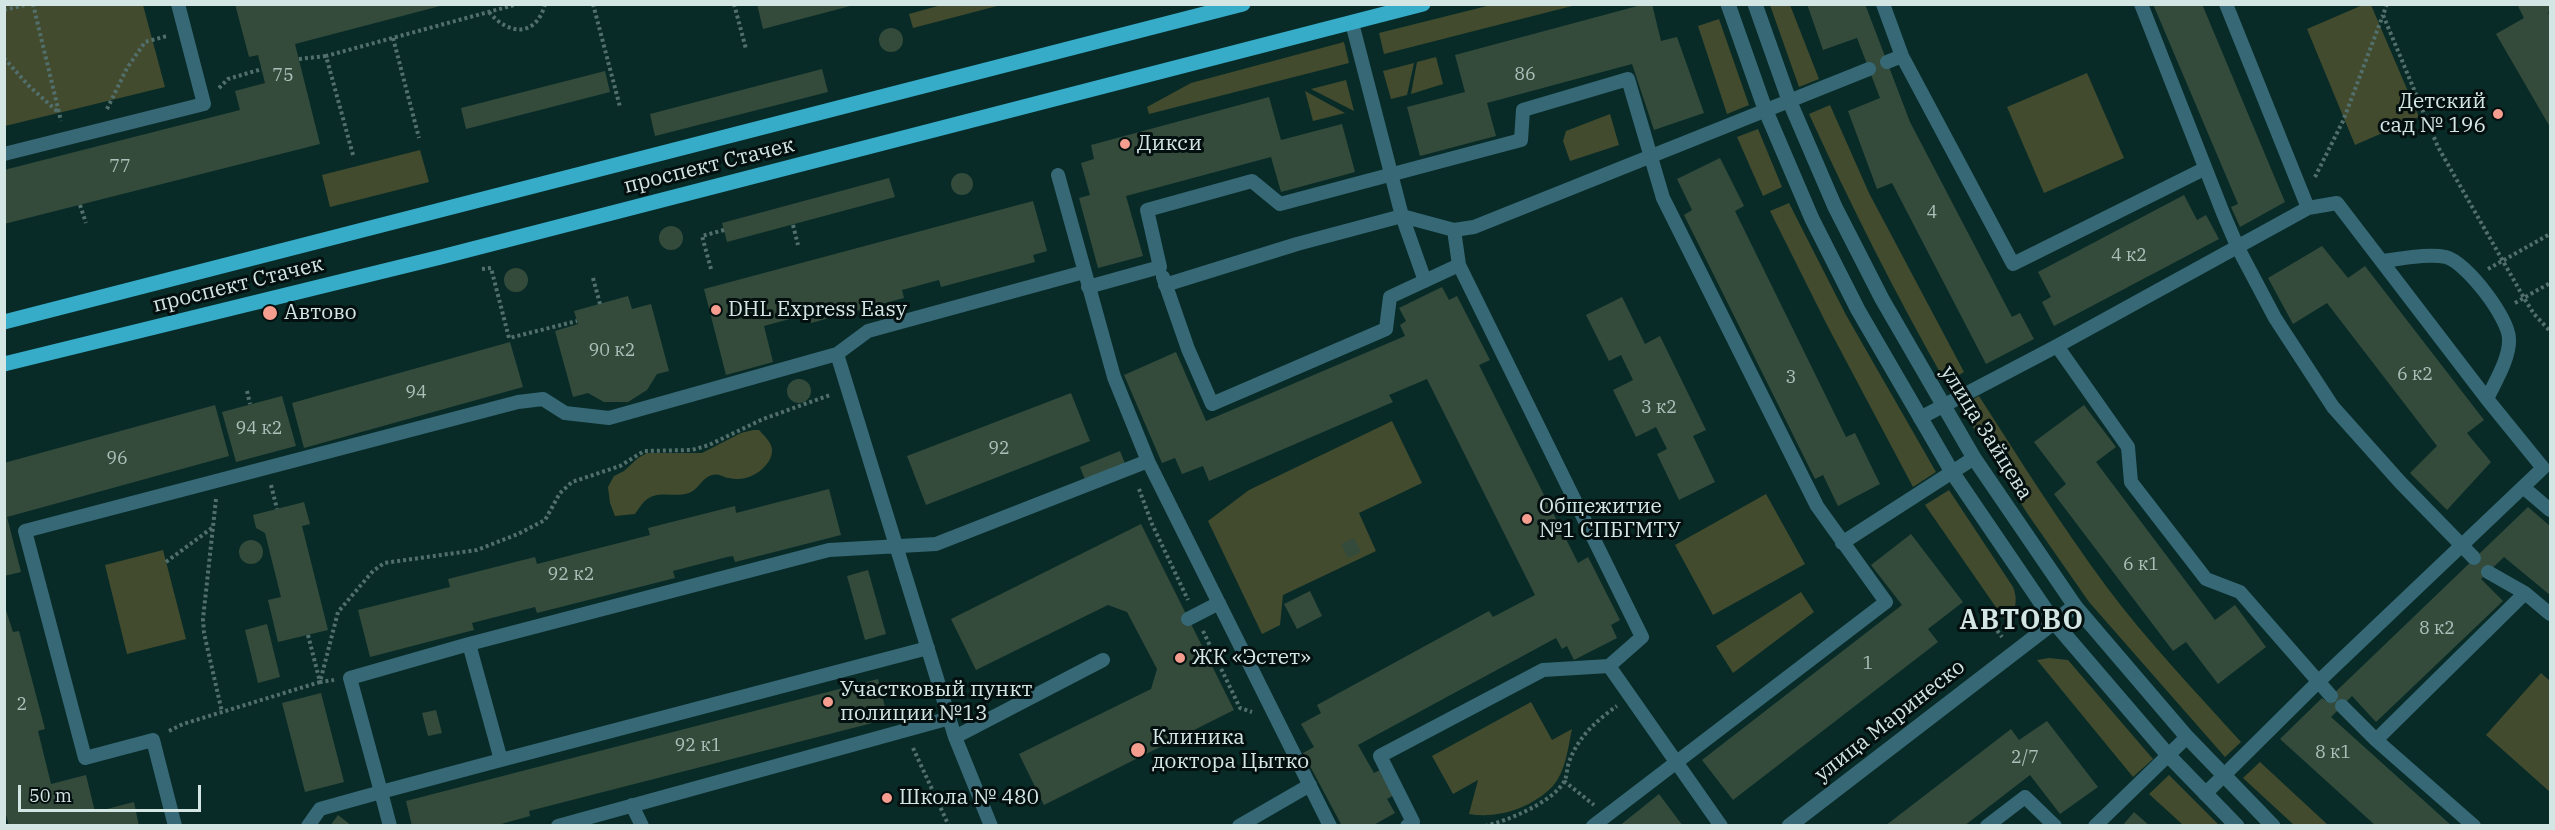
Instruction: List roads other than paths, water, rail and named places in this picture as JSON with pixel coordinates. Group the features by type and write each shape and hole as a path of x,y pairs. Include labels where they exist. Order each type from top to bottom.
{"main road":[{"name":"проспект Стачек","path":"4,322 1243,4"},
{"name":"проспект Стачек","path":"4,364 441,257 1423,4"}],"street":[{"path":"1728,4 1765,109 1812,219 1858,310 1952,472 2054,622 2168,755 2237,825"},
{"name":"улица Зайцева","path":"1755,4 1789,100 1835,207 1882,299 1974,458 2075,606 2187,737 2273,825"},
{"name":"улица Маринеско","path":"1789,825 2075,606"}],"lane":[{"path":"4,154 204,104 178,4"},
{"path":"1883,4 1902,56 2013,264 2204,169"},
{"path":"2141,4 2204,169 2238,248 2275,318 2333,407 2474,558"},
{"path":"2226,4 2306,203"},
{"path":"1352,23 1390,176 1425,281"},
{"path":"1887,62 1902,56"},
{"path":"1165,285 1298,244 1402,216 1454,230 1474,227 1649,155 1869,69"},
{"path":"1459,265 1390,297 1386,328 1212,404 1188,349 1165,285 1147,210 1252,181 1280,204 1390,176 1521,140 1523,110 1628,79 1663,198 1688,249 1816,506 1886,602 1593,825"},
{"path":"1058,175 1114,377 1148,461 1330,825"},
{"path":"1920,417 2238,248 2306,203 2337,203 2487,399 2543,468 2318,682 2205,794"},
{"path":"1407,825 1413,822 1380,756 1543,670 1609,666 1642,636 1459,265 1454,230"},
{"path":"2382,261 2448,258 2459,263 2472,278 2508,328 2508,350 2487,399"},
{"path":"1088,287 1160,267"},
{"path":"175,825 153,740 85,758 25,531 518,402 543,399 565,413 609,418 837,354 868,331 1084,272"},
{"path":"2056,346 2128,447 2131,483 2206,579 2240,592 2331,696"},
{"path":"837,354 955,737 991,825"},
{"path":"1842,543 1974,458"},
{"path":"390,825 350,678 469,644 829,549 936,544 1148,461"},
{"path":"2523,487 2550,510"},
{"path":"2488,572 2525,593 2550,614"},
{"path":"2376,740 2525,593"},
{"path":"1192,617 1219,603"},
{"path":"469,644 501,760"},
{"path":"308,825 320,809 928,648"},
{"path":"955,737 1103,660"},
{"path":"1609,666 1721,825"},
{"path":"2342,706 2376,740 2474,825"},
{"path":"558,825 950,718"},
{"path":"2095,825 2187,737"},
{"path":"1239,825 1310,785"},
{"path":"1987,825 2025,797 2055,825"},
{"path":"632,805 642,825"}],"place":[{"name":"Детский сад № 196","path":"2498,114"},
{"name":"Дикси","path":"1125,144"},
{"name":"DHL Express Easy","path":"716,310"},
{"name":"Автово","path":"270,313"},
{"name":"Общежитие №1 СПБГМТУ","path":"1527,519"},
{"name":"ЖК «Эстет»","path":"1180,658"},
{"name":"Участковый пункт полиции №13","path":"828,702"},
{"name":"Клиника доктора Цытко","path":"1138,750"},
{"name":"Школа № 480","path":"887,798"}],"district":[{"name":"АВТОВО","path":"2022,621"}]}
